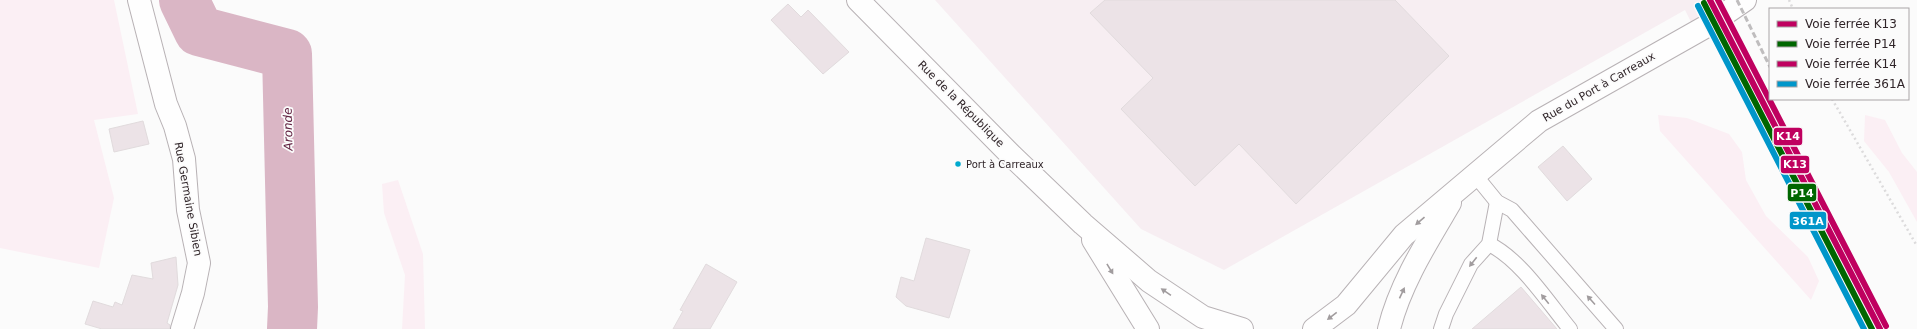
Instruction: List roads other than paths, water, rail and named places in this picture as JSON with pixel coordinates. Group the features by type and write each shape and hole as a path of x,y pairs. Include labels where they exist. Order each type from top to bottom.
{"street":[{"name":"Rue Germaine Sibien","path":"140,0 166,104 175,126 184,159 188,210 199,264 194,293 182,329"},
{"name":"Rue de la République","path":"858,0 1012,156 1082,224 1149,281 1198,314 1242,329"},
{"name":"Rue du Port à Carreaux","path":"1314,329 1346,305 1404,235 1467,180 1539,121 1707,26 1745,0"},
{"name":"Rue du Port à Carreaux","path":"1389,329 1393,314 1421,253 1467,180"},
{"name":"Rue de la République","path":"1082,224 1148,329"}],"lane":[{"path":"1467,180 1497,202 1512,210 1616,329"},
{"path":"1441,329 1446,314 1471,264 1489,244 1497,202"},
{"path":"1489,244 1502,250 1523,272 1570,329"}],"waterway":[{"name":"Aronde","path":"184,0 199,31 287,54 293,307 292,329"}],"railway":[{"path":"1737,0 1769,65"}],"rail line":[{"name":"K13","path":"1710,0 1880,329"},
{"name":"K14","path":"1718,0 1769,99"},
{"name":"P14","path":"1704,3 1872,329"},
{"name":"361A","path":"1698,6 1864,329"},
{"name":"K14","path":"1770,100 1886,326"}],"place":[{"name":"Port à Carreaux","path":"958,164"}]}
